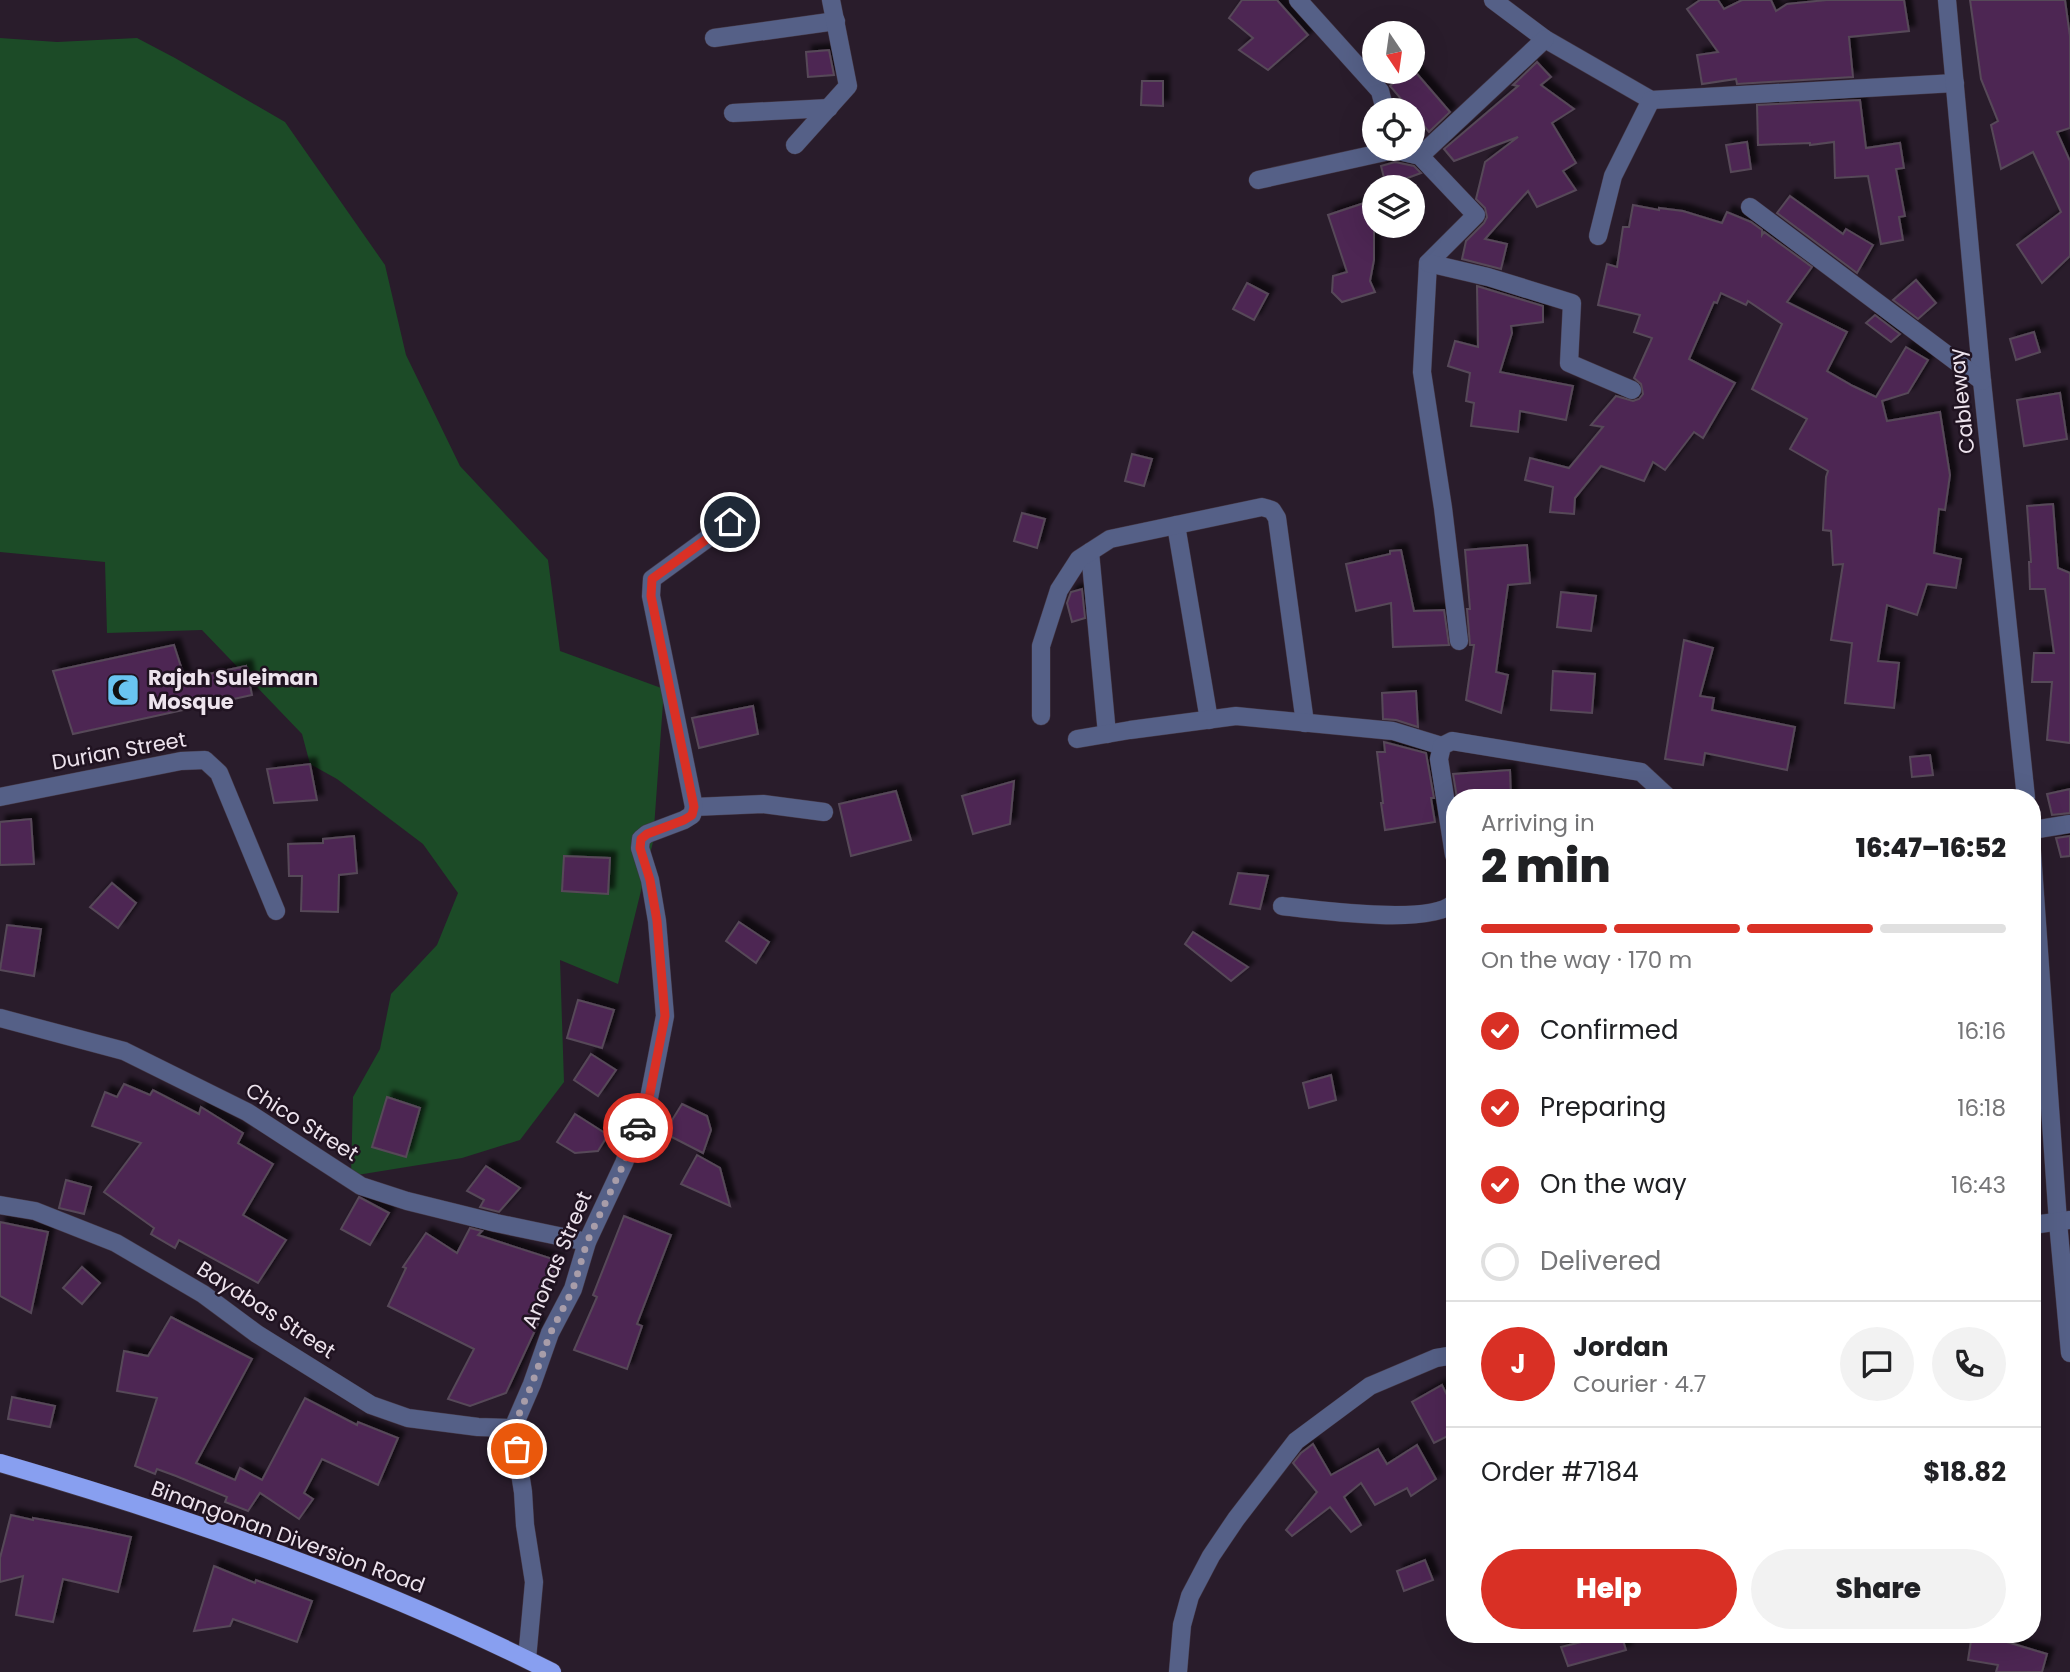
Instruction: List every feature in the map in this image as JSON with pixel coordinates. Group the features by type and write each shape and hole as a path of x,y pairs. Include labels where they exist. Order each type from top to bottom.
{"main road":[{"name":"Binangonan Diversion Road","path":"0,1463 121,1500 292,1559 445,1621 552,1672"}],"street":[{"path":"794,145 848,86 831,0"},
{"path":"1298,0 1380,91 1382,98"},
{"path":"1493,0 1545,39 1651,100 1955,83"},
{"name":"Cableway","path":"1947,0 1982,381 2025,789"},
{"path":"714,38 836,21"},
{"path":"1425,151 1545,39"},
{"path":"1598,236 1613,176 1651,100"},
{"path":"733,113 828,108"},
{"path":"1258,180 1362,157"},
{"path":"1425,161 1476,215 1428,263 1422,372 1443,509 1459,641"},
{"path":"1749,207 1982,381"},
{"path":"1428,263 1488,277 1572,303 1569,363 1632,390"},
{"path":"1041,716 1041,646 1059,590 1079,559 1110,539 1262,507 1272,510 1277,518 1305,723"},
{"path":"730,522 652,579 651,596 694,807 763,804 824,812"},
{"path":"1177,525 1209,720"},
{"path":"1090,552 1107,734"},
{"path":"1077,739 1236,716 1393,731 1442,746 1452,741 1641,772 1659,789"},
{"path":"1442,746 1440,759 1446,800"},
{"name":"Durian Street","path":"0,797 181,761 205,760 219,773 276,911"},
{"name":"Anonas Street","path":"513,1428 550,1334 573,1289 587,1242 624,1163 649,1098 665,1016 657,921 650,880 640,848 641,839 647,834 684,820 692,815 694,807"},
{"path":"2041,829 2070,824"},
{"path":"1282,906 1344,913 1391,914 1431,913 1446,909"},
{"path":"2041,962 2064,1221 2070,1353"},
{"name":"Chico Street","path":"0,1018 124,1051 247,1112 361,1186 445,1210 587,1242"},
{"name":"Bayabas Street","path":"0,1205 35,1211 116,1244 202,1294 257,1334 371,1405 408,1418 478,1427 513,1428"},
{"path":"2041,1224 2064,1221"},
{"path":"1178,1672 1182,1625 1195,1586 1236,1519 1296,1441 1370,1386 1446,1356"},
{"path":"513,1428 534,1582 527,1659"}],"green space":[{"path":"0,38 57,42 137,38 285,122 385,265 406,355 460,466 548,560 560,651 664,689 653,842 618,984 560,960 564,1082 520,1140 462,1158 351,1176 353,1097 380,1049 391,994 437,945 458,893 423,844 337,779 310,764 302,734 202,630 107,633 105,562 0,552"}],"building":[{"path":"1242,0 1277,0 1308,35 1268,70 1239,50 1253,38 1229,18"},
{"path":"1700,0 1718,0 1724,9 1742,0 1771,0 1776,11 1787,4 1826,0 1904,0 1909,31 1849,37 1853,77 1737,84 1736,79 1702,84 1697,55 1718,52 1687,9"},
{"path":"1970,0 2065,0 2070,36 2070,128 2057,132 2070,161 2070,256 2042,283 2017,245 2061,212 2033,152 2001,169 1991,125 1998,121 1981,79"},
{"path":"829,50 834,75 808,77 806,52"},
{"path":"1537,62 1551,77 1541,85 1574,109 1552,123 1576,163 1563,171 1576,190 1537,207 1528,191 1485,239 1507,244 1501,269 1462,259 1466,241 1487,217 1485,208 1476,199 1485,162 1518,137 1454,161 1444,149 1518,86 1513,85"},
{"path":"1142,81 1163,81 1163,106 1141,105"},
{"path":"1425,83 1450,112 1429,132 1425,127 1425,98 1400,98 1390,86"},
{"path":"1860,100 1866,148 1900,143 1904,168 1896,169 1905,216 1899,217 1903,240 1881,244 1868,176 1835,178 1834,142 1758,145 1757,105"},
{"path":"1747,142 1751,169 1731,172 1726,145"},
{"path":"1395,162 1414,166 1421,173 1383,175 1381,166"},
{"path":"1790,196 1843,234 1846,229 1873,245 1857,273 1777,213"},
{"path":"1361,204 1362,238 1374,238 1370,281 1375,292 1342,302 1332,292 1333,276 1347,272 1328,215"},
{"path":"1633,205 1683,211 1722,223 1727,212 1751,222 1762,230 1762,235 1764,232 1812,267 1787,302 1847,332 1827,371 1853,386 1876,397 1906,347 1928,360 1908,393 1882,401 1887,421 1940,412 1950,475 1945,510 1939,509 1934,553 1961,559 1956,588 1927,584 1917,615 1887,605 1878,661 1899,663 1894,708 1845,703 1852,643 1831,640 1843,564 1833,565 1831,531 1823,530 1828,471 1790,449 1807,419 1752,389 1782,324 1748,301 1746,305 1721,293 1717,303 1714,302 1689,359 1735,383 1703,438 1694,432 1665,470 1653,462 1644,481 1601,466 1575,498 1574,514 1550,512 1553,487 1525,480 1530,458 1569,468 1603,427 1591,425 1616,396 1633,401 1643,394 1641,384 1634,378 1652,338 1634,332 1640,315 1598,305 1607,264 1617,267 1623,227 1629,227"},
{"path":"1916,280 1936,303 1918,319 1893,300"},
{"path":"1247,283 1268,294 1254,320 1233,309"},
{"path":"1477,286 1543,306 1543,322 1511,326 1512,333 1500,372 1573,386 1566,420 1520,411 1518,432 1471,426 1474,403 1466,401 1470,373 1448,366 1455,341 1478,347"},
{"path":"1875,315 1900,334 1891,342 1866,323"},
{"path":"2034,332 2040,352 2016,360 2010,339"},
{"path":"2060,393 2067,439 2024,446 2017,400"},
{"path":"1132,454 1152,459 1144,486 1125,481"},
{"path":"2053,504 2058,568 2070,573 2070,743 2047,740 2052,682 2032,682 2034,653 2054,653 2045,589 2030,589 2027,506"},
{"path":"1022,513 1045,519 1037,548 1014,541"},
{"path":"1527,545 1530,583 1508,585 1496,672 1508,675 1501,713 1466,700 1474,645 1470,645 1465,550"},
{"path":"1401,550 1414,611 1444,610 1449,645 1393,647 1391,603 1356,611 1346,564"},
{"path":"1082,589 1085,618 1072,622 1067,603 1071,592"},
{"path":"1561,592 1596,596 1591,631 1557,627"},
{"path":"1684,640 1713,648 1700,696 1714,698 1712,710 1795,727 1787,770 1705,753 1703,765 1665,759"},
{"name":"Rajah Suleiman Mosque","path":"174,645 185,679 246,666 252,695 73,734 53,671"},
{"path":"1553,671 1595,674 1592,713 1551,710"},
{"path":"1416,691 1418,727 1383,719 1382,693"},
{"path":"753,706 758,734 699,748 692,718"},
{"path":"1384,742 1426,753 1434,798 1431,798 1435,822 1385,830 1377,752 1385,752"},
{"path":"1930,755 1933,775 1912,777 1910,757"},
{"path":"310,764 317,800 274,803 267,769"},
{"path":"1510,770 1511,789 1456,789 1453,774"},
{"path":"1014,781 1010,824 973,834 962,796"},
{"path":"2070,789 2070,813 2052,815 2047,794"},
{"path":"896,791 911,840 851,856 839,804"},
{"path":"31,819 34,864 0,865 0,822"},
{"path":"354,836 357,873 339,875 338,912 301,911 302,876 289,876 288,844 323,843 323,839"},
{"path":"2070,836 2070,856 2061,857 2056,838"},
{"path":"564,856 610,858 608,894 562,891"},
{"path":"1238,873 1268,876 1260,909 1230,904"},
{"path":"112,883 136,903 118,928 90,907"},
{"path":"739,922 769,942 756,963 726,941"},
{"path":"7,925 41,929 34,976 0,970"},
{"path":"1193,932 1248,967 1231,981 1185,944"},
{"path":"578,1000 614,1010 602,1048 567,1038"},
{"path":"591,1054 616,1070 598,1096 574,1080"},
{"path":"1331,1075 1336,1100 1309,1108 1303,1083"},
{"path":"124,1084 150,1095 153,1090 199,1114 201,1107 243,1133 238,1143 273,1164 243,1215 286,1240 258,1283 179,1240 175,1248 151,1234 154,1228 104,1192 141,1143 92,1126 105,1092 117,1097"},
{"path":"387,1097 420,1108 406,1157 372,1147"},
{"path":"682,1104 707,1116 711,1130 703,1153 664,1133"},
{"path":"575,1114 608,1135 598,1151 575,1153 557,1142"},
{"path":"697,1155 720,1168 730,1206 681,1184"},
{"path":"486,1166 520,1188 499,1212 480,1207 484,1200 467,1191"},
{"path":"66,1180 91,1187 84,1214 59,1208"},
{"path":"359,1197 389,1213 370,1245 341,1229"},
{"path":"624,1216 671,1235 637,1324 642,1326 627,1369 574,1350 597,1297 593,1295"},
{"path":"0,1222 48,1232 31,1313 0,1296"},
{"path":"470,1228 482,1231 478,1235 559,1261 531,1321 538,1324 506,1393 470,1406 448,1399 474,1349 388,1306 406,1268 403,1267 426,1233 457,1253"},
{"path":"82,1267 100,1283 82,1304 63,1288"},
{"path":"171,1317 252,1359 196,1463 235,1480 240,1468 262,1480 305,1398 357,1425 358,1422 398,1438 378,1485 322,1459 304,1493 313,1499 299,1519 260,1493 248,1511 225,1502 227,1497 176,1476 157,1469 155,1474 135,1466 157,1398 117,1391 124,1351 148,1356"},
{"path":"1442,1385 1446,1393 1446,1437 1434,1443 1412,1402"},
{"path":"12,1397 55,1406 50,1427 8,1419"},
{"path":"1313,1444 1331,1475 1378,1449 1387,1464 1417,1445 1436,1479 1411,1496 1407,1488 1375,1505 1361,1483 1344,1497 1361,1525 1351,1532 1330,1507 1292,1536 1286,1530 1317,1492 1293,1463"},
{"path":"11,1515 131,1537 118,1592 63,1579 53,1622 16,1615 23,1576 0,1582 0,1558"},
{"path":"1425,1560 1433,1580 1404,1591 1397,1571"},
{"path":"214,1566 255,1583 256,1580 312,1601 297,1642 233,1619 230,1626 194,1631"},
{"path":"1577,1643 1624,1643 1626,1650 1568,1666 1561,1647"},
{"path":"1971,1643 2010,1643 2047,1654 2042,1672 1996,1672 1998,1665 1968,1660"}],"way so far":[{"path":"517,1449 513,1428 550,1334 573,1289 587,1242 638,1128"}],"place":[{"name":"Rajah Suleiman Mosque","path":"123,690"}],"route":[{"path":"638,1128 649,1098 665,1016 657,921 650,880 640,848 641,839 647,834 684,820 692,815 694,807 651,596 652,579 730,522"}]}
